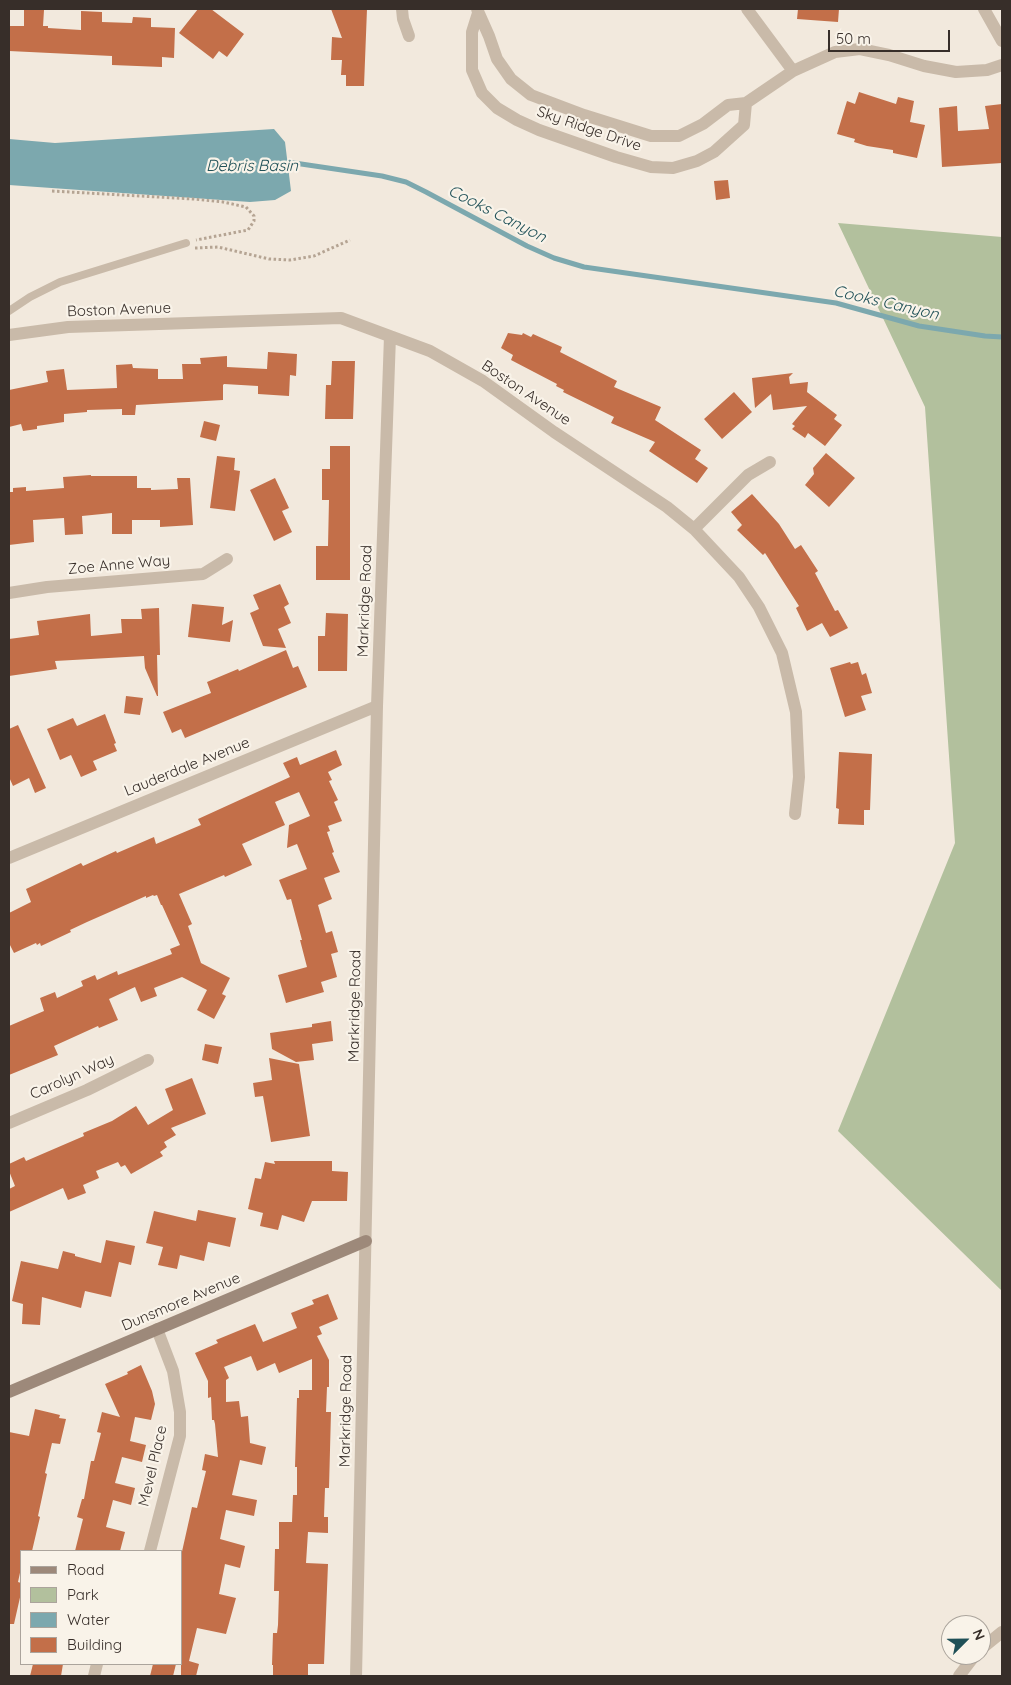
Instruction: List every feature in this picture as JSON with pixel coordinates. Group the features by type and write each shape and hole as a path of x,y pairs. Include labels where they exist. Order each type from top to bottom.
{"street":[{"path":"402,9 403,19 409,36"},
{"path":"747,9 793,70"},
{"path":"984,9 1002,41"},
{"name":"Sky Ridge Drive","path":"477,11 497,59 512,79 531,95 584,115 651,136 678,136 702,124 728,105 746,102 793,70 836,52 860,49 889,55 924,66 956,72 987,70 1002,65"},
{"name":"Sky Ridge Drive","path":"477,11 472,32 472,70 482,93 497,108 517,120 539,130 616,157 651,167 673,168 696,161 714,152 744,125 746,102"},
{"name":"Boston Avenue","path":"9,335 68,327 341,318 430,352 483,381 554,432 667,507 694,529 739,577 759,607 782,653 796,712 799,776 795,814"},
{"name":"Markridge Road","path":"356,1676 377,706 390,336"},
{"path":"694,529 748,474 770,462"},
{"name":"Zoe Anne Way","path":"9,593 47,587 202,574 228,559"},
{"name":"Lauderdale Avenue","path":"9,858 377,706"},
{"name":"Carolyn Way","path":"9,1123 87,1090 148,1060"},
{"name":"Dunsmore Avenue","path":"9,1392 366,1241"},
{"name":"Mevel Place","path":"150,1550 180,1436 180,1412 173,1371 157,1329"},
{"path":"991,1641 1002,1632"},
{"path":"959,1676 967,1665"}],"lane":[{"path":"9,311 30,296 60,282 186,243"}],"path":[{"path":"52,191 193,198 246,207 254,216 254,221 248,230 207,237 186,243"},
{"path":"186,243 195,248 218,247 269,259 290,260 314,256 350,240"}],"green space":[{"path":"838,223 1002,237 1002,1291 838,1131 955,843 925,407"}],"water":[{"name":"Debris Basin","path":"274,129 285,142 291,191 275,200 250,202 9,185 9,139 55,143"}],"building":[{"path":"24,9 44,10 43,26 48,26 48,28 81,30 81,11 102,12 102,22 132,23 133,17 151,18 151,27 175,28 174,58 162,57 162,67 112,65 112,56 9,51 9,26 24,26"},
{"path":"198,9 211,9 244,34 227,57 219,51 213,59 179,33"},
{"path":"331,9 367,9 364,86 346,86 346,75 341,75 342,60 331,60 332,37 342,38"},
{"path":"798,9 839,9 838,22 797,19"},
{"path":"859,92 896,104 898,97 914,101 910,122 925,125 917,158 893,153 893,150 867,146 854,142 855,139 837,134 847,101 855,104"},
{"path":"1002,104 1002,163 942,167 939,108 957,106 958,131 989,129 985,106"},
{"path":"728,180 730,198 716,200 714,181"},
{"path":"508,333 522,335 523,333 531,337 533,334 562,347 560,352 617,381 614,387 661,407 655,420 701,450 695,459 708,468 697,483 649,451 655,442 611,423 614,417 563,392 564,390 556,386 557,384 511,360 513,355 501,348"},
{"path":"268,352 297,354 296,376 290,375 289,396 258,394 258,386 224,384 223,400 136,405 135,415 122,415 122,409 87,410 87,412 64,414 64,422 37,426 37,429 23,431 21,424 9,427 9,390 48,382 46,371 64,369 67,390 117,388 116,365 132,364 133,368 158,369 158,379 183,379 182,364 201,364 200,358 227,356 227,367 267,369"},
{"path":"332,361 355,361 353,419 325,419 326,385 331,385"},
{"path":"793,373 789,377 790,384 808,382 807,392 837,415 834,419 842,425 825,446 808,433 805,438 792,429 795,426 792,424 807,406 773,410 771,394 755,408 752,378"},
{"path":"734,392 752,412 722,439 704,419"},
{"path":"204,421 220,425 216,441 200,437"},
{"path":"330,446 350,446 350,580 316,580 316,546 328,546 329,500 322,500 322,469 330,469"},
{"path":"826,453 855,478 829,507 805,485 814,474 813,468"},
{"path":"217,456 235,458 234,470 240,471 235,511 210,508"},
{"path":"91,475 137,476 137,488 151,488 151,490 178,489 177,478 190,478 193,525 160,527 160,520 132,520 132,534 112,534 112,513 82,516 83,534 65,535 64,518 33,520 34,542 9,545 9,492 13,492 13,488 26,487 26,491 64,488 63,477"},
{"path":"275,478 289,508 282,511 292,532 274,541 250,490"},
{"path":"752,494 779,524 795,549 801,545 818,571 815,573 835,611 838,610 848,628 830,637 822,623 807,631 796,608 799,606 765,553 763,555 737,530 742,525 731,512"},
{"path":"280,584 289,604 284,607 291,623 278,629 286,648 263,646 250,613 259,609 253,595"},
{"path":"192,604 224,607 222,625 233,620 230,642 188,637"},
{"path":"159,608 160,655 157,655 158,696 145,668 144,656 55,661 57,669 9,676 9,639 39,635 37,621 90,614 91,636 122,633 121,619 142,619 141,609"},
{"path":"326,613 348,614 347,671 318,671 318,636 325,636"},
{"path":"286,650 293,668 298,666 307,687 185,738 181,729 172,733 163,712 211,693 207,682 238,669 239,671"},
{"path":"850,662 851,664 858,662 862,675 866,673 872,693 861,696 866,710 845,717 830,668"},
{"path":"126,696 143,698 140,715 124,713"},
{"path":"105,714 116,743 114,744 117,751 93,761 97,770 81,777 71,755 60,760 47,729 73,718 77,726"},
{"path":"18,725 46,788 35,793 29,778 13,786 9,777 9,729"},
{"path":"336,750 342,765 328,772 332,780 329,781 338,800 334,802 342,821 328,826 330,831 327,832 334,852 332,853 340,872 324,878 332,899 318,905 326,933 332,931 338,952 331,954 337,977 321,982 324,992 286,1003 278,975 307,967 291,899 287,900 279,880 307,869 297,844 287,848 289,825 310,816 299,792 275,802 285,825 242,844 252,865 179,894 192,924 188,926 201,963 230,978 222,994 226,996 214,1019 197,1010 207,990 182,977 154,988 157,996 141,1002 135,987 109,999 118,1020 99,1028 98,1026 54,1046 58,1055 9,1075 9,1026 44,1011 40,998 55,992 57,998 83,986 81,981 95,975 97,980 117,971 118,975 172,954 170,949 180,945 157,895 153,895 146,898 146,896 87,922 41,946 40,943 37,945 36,943 14,953 9,943 9,913 31,902 26,889 81,863 83,866 154,837 156,844 201,825 198,819 290,777 283,763 297,757 300,765"},
{"path":"839,752 872,754 870,810 864,810 864,825 838,824 839,809 836,808"},
{"path":"331,1021 333,1041 312,1044 314,1060 296,1062 272,1049 270,1033 312,1027 312,1024"},
{"path":"205,1044 222,1047 218,1064 202,1060"},
{"path":"269,1058 299,1064 310,1136 271,1142 263,1096 255,1097 253,1083 272,1080"},
{"path":"192,1078 206,1114 171,1128 176,1135 164,1142 167,1147 160,1152 163,1156 131,1174 125,1165 121,1167 118,1162 96,1171 99,1178 83,1185 86,1193 68,1200 63,1188 9,1212 9,1189 15,1186 9,1171 9,1164 24,1157 26,1161 84,1136 83,1133 112,1121 136,1106 148,1125 173,1110 165,1089"},
{"path":"274,1161 332,1161 332,1171 348,1172 347,1201 312,1201 304,1222 282,1215 278,1230 260,1226 263,1213 248,1209 255,1178 261,1179 265,1162 275,1164"},
{"path":"198,1210 236,1218 230,1247 208,1242 204,1261 180,1255 177,1269 158,1265 163,1247 146,1243 154,1211 196,1221"},
{"path":"106,1240 135,1246 131,1265 119,1262 111,1297 85,1291 81,1308 42,1297 40,1325 22,1324 23,1304 12,1301 21,1261 58,1269 63,1251 101,1263"},
{"path":"328,1294 338,1319 319,1327 322,1334 317,1336 329,1360 329,1387 327,1387 326,1412 331,1412 329,1488 325,1488 324,1517 328,1517 328,1533 308,1532 306,1563 328,1564 324,1664 308,1664 308,1676 273,1676 273,1633 277,1633 279,1591 274,1591 275,1549 279,1549 279,1522 292,1522 293,1495 297,1495 297,1467 295,1467 297,1398 299,1398 299,1390 312,1390 312,1359 279,1373 275,1363 257,1371 251,1356 224,1367 229,1378 226,1380 226,1402 239,1401 241,1417 248,1416 250,1443 266,1447 262,1465 240,1460 232,1495 257,1500 254,1516 226,1510 220,1539 245,1546 240,1568 225,1564 219,1594 236,1598 226,1634 197,1628 189,1661 199,1664 196,1676 181,1675 182,1552 192,1507 197,1508 206,1471 202,1470 205,1454 218,1457 215,1424 214,1420 212,1420 211,1397 208,1398 208,1381 195,1353 218,1343 216,1340 255,1324 263,1342 297,1328 291,1313 314,1304 312,1300"},
{"path":"141,1365 152,1391 155,1404 151,1420 135,1417 130,1441 146,1445 142,1462 122,1457 115,1483 135,1488 131,1505 113,1500 106,1527 125,1532 120,1550 75,1550 83,1519 77,1517 82,1499 84,1499 91,1461 94,1461 101,1433 97,1432 102,1412 120,1417 105,1384 128,1374 127,1372"},
{"path":"35,1409 60,1415 59,1418 66,1419 60,1444 52,1443 38,1516 40,1517 32,1550 20,1550 18,1582 20,1583 20,1597 14,1624 9,1624 9,1432 29,1436"},
{"path":"33,1665 63,1665 61,1676 30,1676"},
{"path":"153,1665 176,1665 173,1676 150,1676"}],"waterway":[{"name":"Cooks Canyon","path":"281,161 382,176 406,182 527,246 554,258 584,267 836,303 919,326 1002,337"}]}
